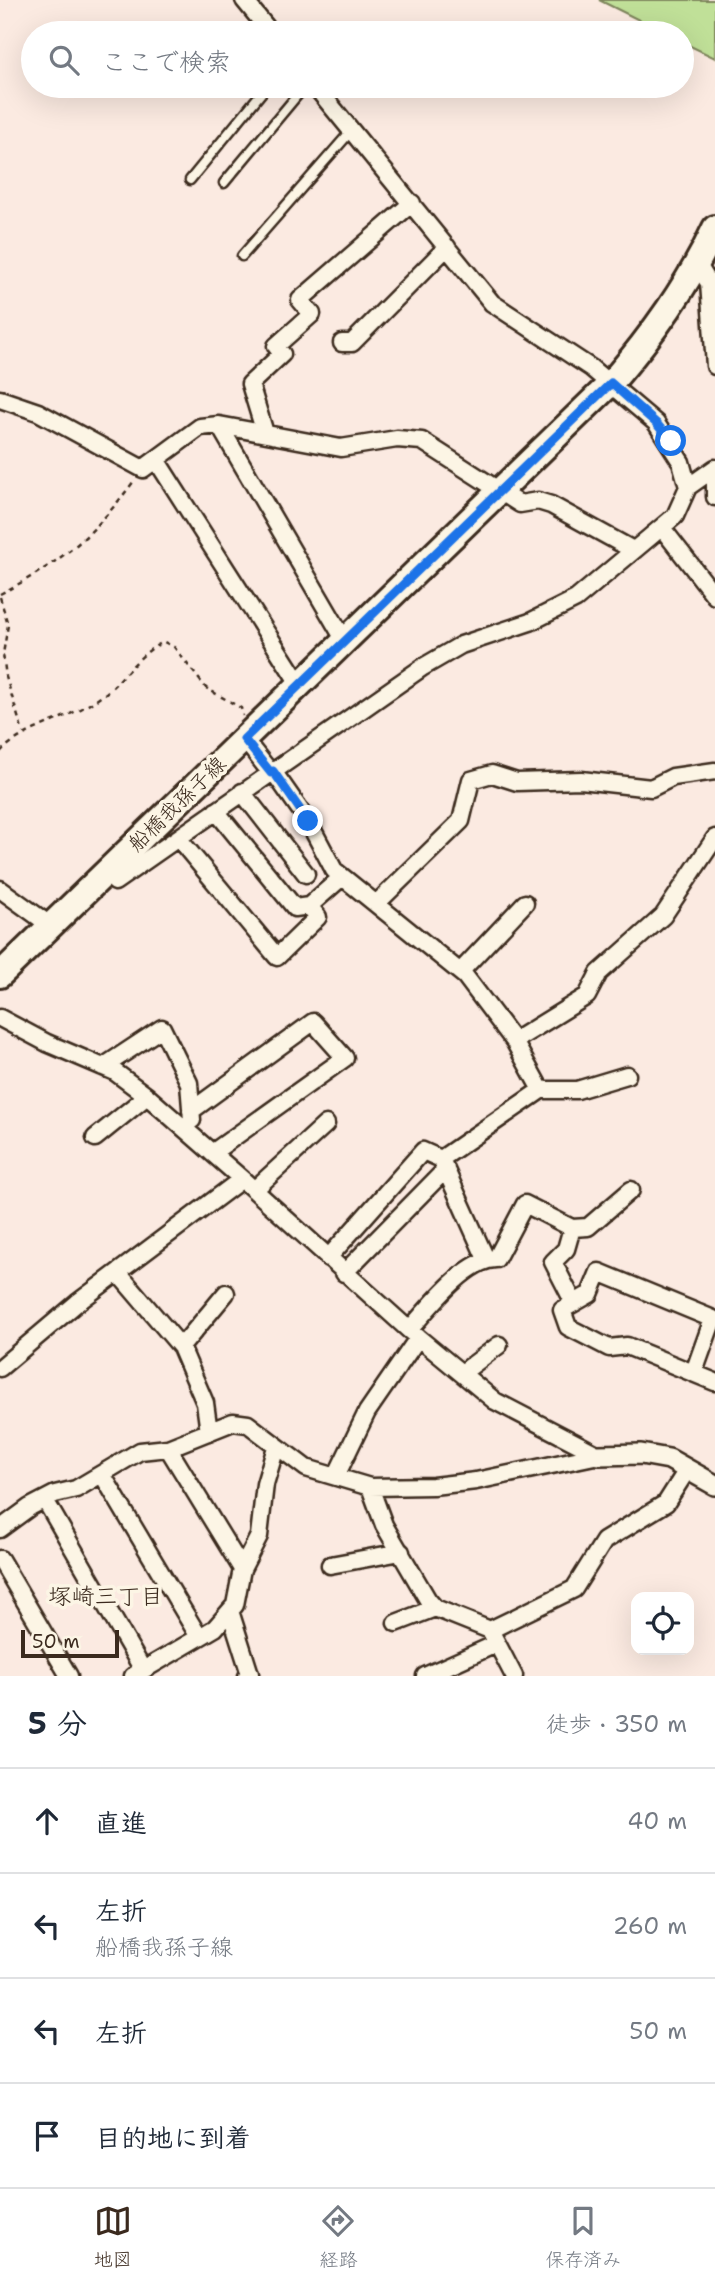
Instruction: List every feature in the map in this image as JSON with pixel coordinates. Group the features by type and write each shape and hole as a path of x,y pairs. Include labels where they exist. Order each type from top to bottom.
{"main road":[{"name":"船橋我孫子線","path":"0,975 502,492 611,383 663,320 698,265 715,228"}],"street":[{"path":"244,0 261,21"},
{"path":"325,98 492,303 611,383 656,423 671,441 681,462 688,487"},
{"path":"265,433 250,384 282,354 276,346 312,314 300,300 411,203"},
{"path":"342,343 352,343 447,247"},
{"path":"698,265 709,283 715,366"},
{"path":"0,399 37,412 143,470 200,427 219,425 341,448 397,439 422,441 525,505 538,501 551,505 633,550"},
{"path":"219,425 345,641"},
{"path":"158,461 300,685"},
{"path":"106,872 116,882 423,667 461,645 530,622 576,599 675,516 688,487 715,468"},
{"path":"715,484 715,497"},
{"path":"662,528 715,596"},
{"path":"247,736 308,821 334,870 460,972 514,1041 541,1090"},
{"path":"376,904 461,821 471,780 492,774 517,782 581,780 651,788 673,777 715,771"},
{"path":"242,793 306,874"},
{"path":"216,811 295,908 309,906 342,877"},
{"path":"178,838 277,957 318,917 309,906"},
{"path":"514,1041 587,996 599,973 663,916 715,838"},
{"path":"0,889 51,926"},
{"path":"460,972 525,903"},
{"path":"0,1018 47,1043 103,1067 147,1096 413,1334 495,1401 599,1455"},
{"path":"191,1111 313,1022 345,1058 212,1153"},
{"path":"103,1067 162,1028 189,1083 194,1136"},
{"path":"344,1273 444,1164 541,1090 577,1090 626,1075"},
{"path":"95,1138 147,1096"},
{"path":"1,1365 117,1273 248,1184 326,1124"},
{"path":"328,1258 423,1151 444,1164 486,1259"},
{"path":"336,1476 367,1412 413,1334 450,1285 486,1259 496,1259 526,1204 572,1228 588,1227 631,1190"},
{"path":"572,1228 566,1249 553,1262 574,1303"},
{"path":"694,1372 713,1319 599,1272 590,1294 562,1310 568,1327 608,1348 627,1346 715,1382"},
{"path":"117,1273 181,1347 205,1404 209,1432"},
{"path":"181,1347 226,1293"},
{"path":"462,1373 499,1345"},
{"path":"0,1529 45,1500 76,1489 140,1451 168,1448 233,1423 248,1424 306,1468 370,1487 433,1486 599,1455 641,1454 669,1459 715,1485"},
{"path":"45,1500 138,1674 215,1628 235,1605 242,1569 259,1536 265,1484 276,1447"},
{"path":"168,1448 242,1569"},
{"path":"425,1676 575,1589 604,1541 666,1503 687,1471"},
{"path":"102,1474 199,1637"},
{"path":"370,1487 384,1525 435,1608 493,1637 514,1676"},
{"path":"330,1564 401,1552"},
{"path":"0,1559 69,1676"},
{"path":"396,1623 435,1608"},
{"path":"230,1611 250,1674 247,1676"}],"lane":[{"path":"190,180 257,98"},
{"path":"224,183 294,98"},
{"path":"242,256 352,130"}],"path":[{"path":"23,734 6,677 4,654 8,625 0,595 74,550 106,518 143,470"},
{"path":"0,752 23,734 101,697 141,657 164,642 174,647 206,688 241,708 247,736"}],"green space":[{"path":"599,0 715,0 715,58 694,48 694,21 641,21"}],"district":[{"name":"塚崎三丁目","path":"106,1596"}],"route":[{"path":"308,821 273,771 271,773 244,739 611,383 656,423 671,441"}]}
